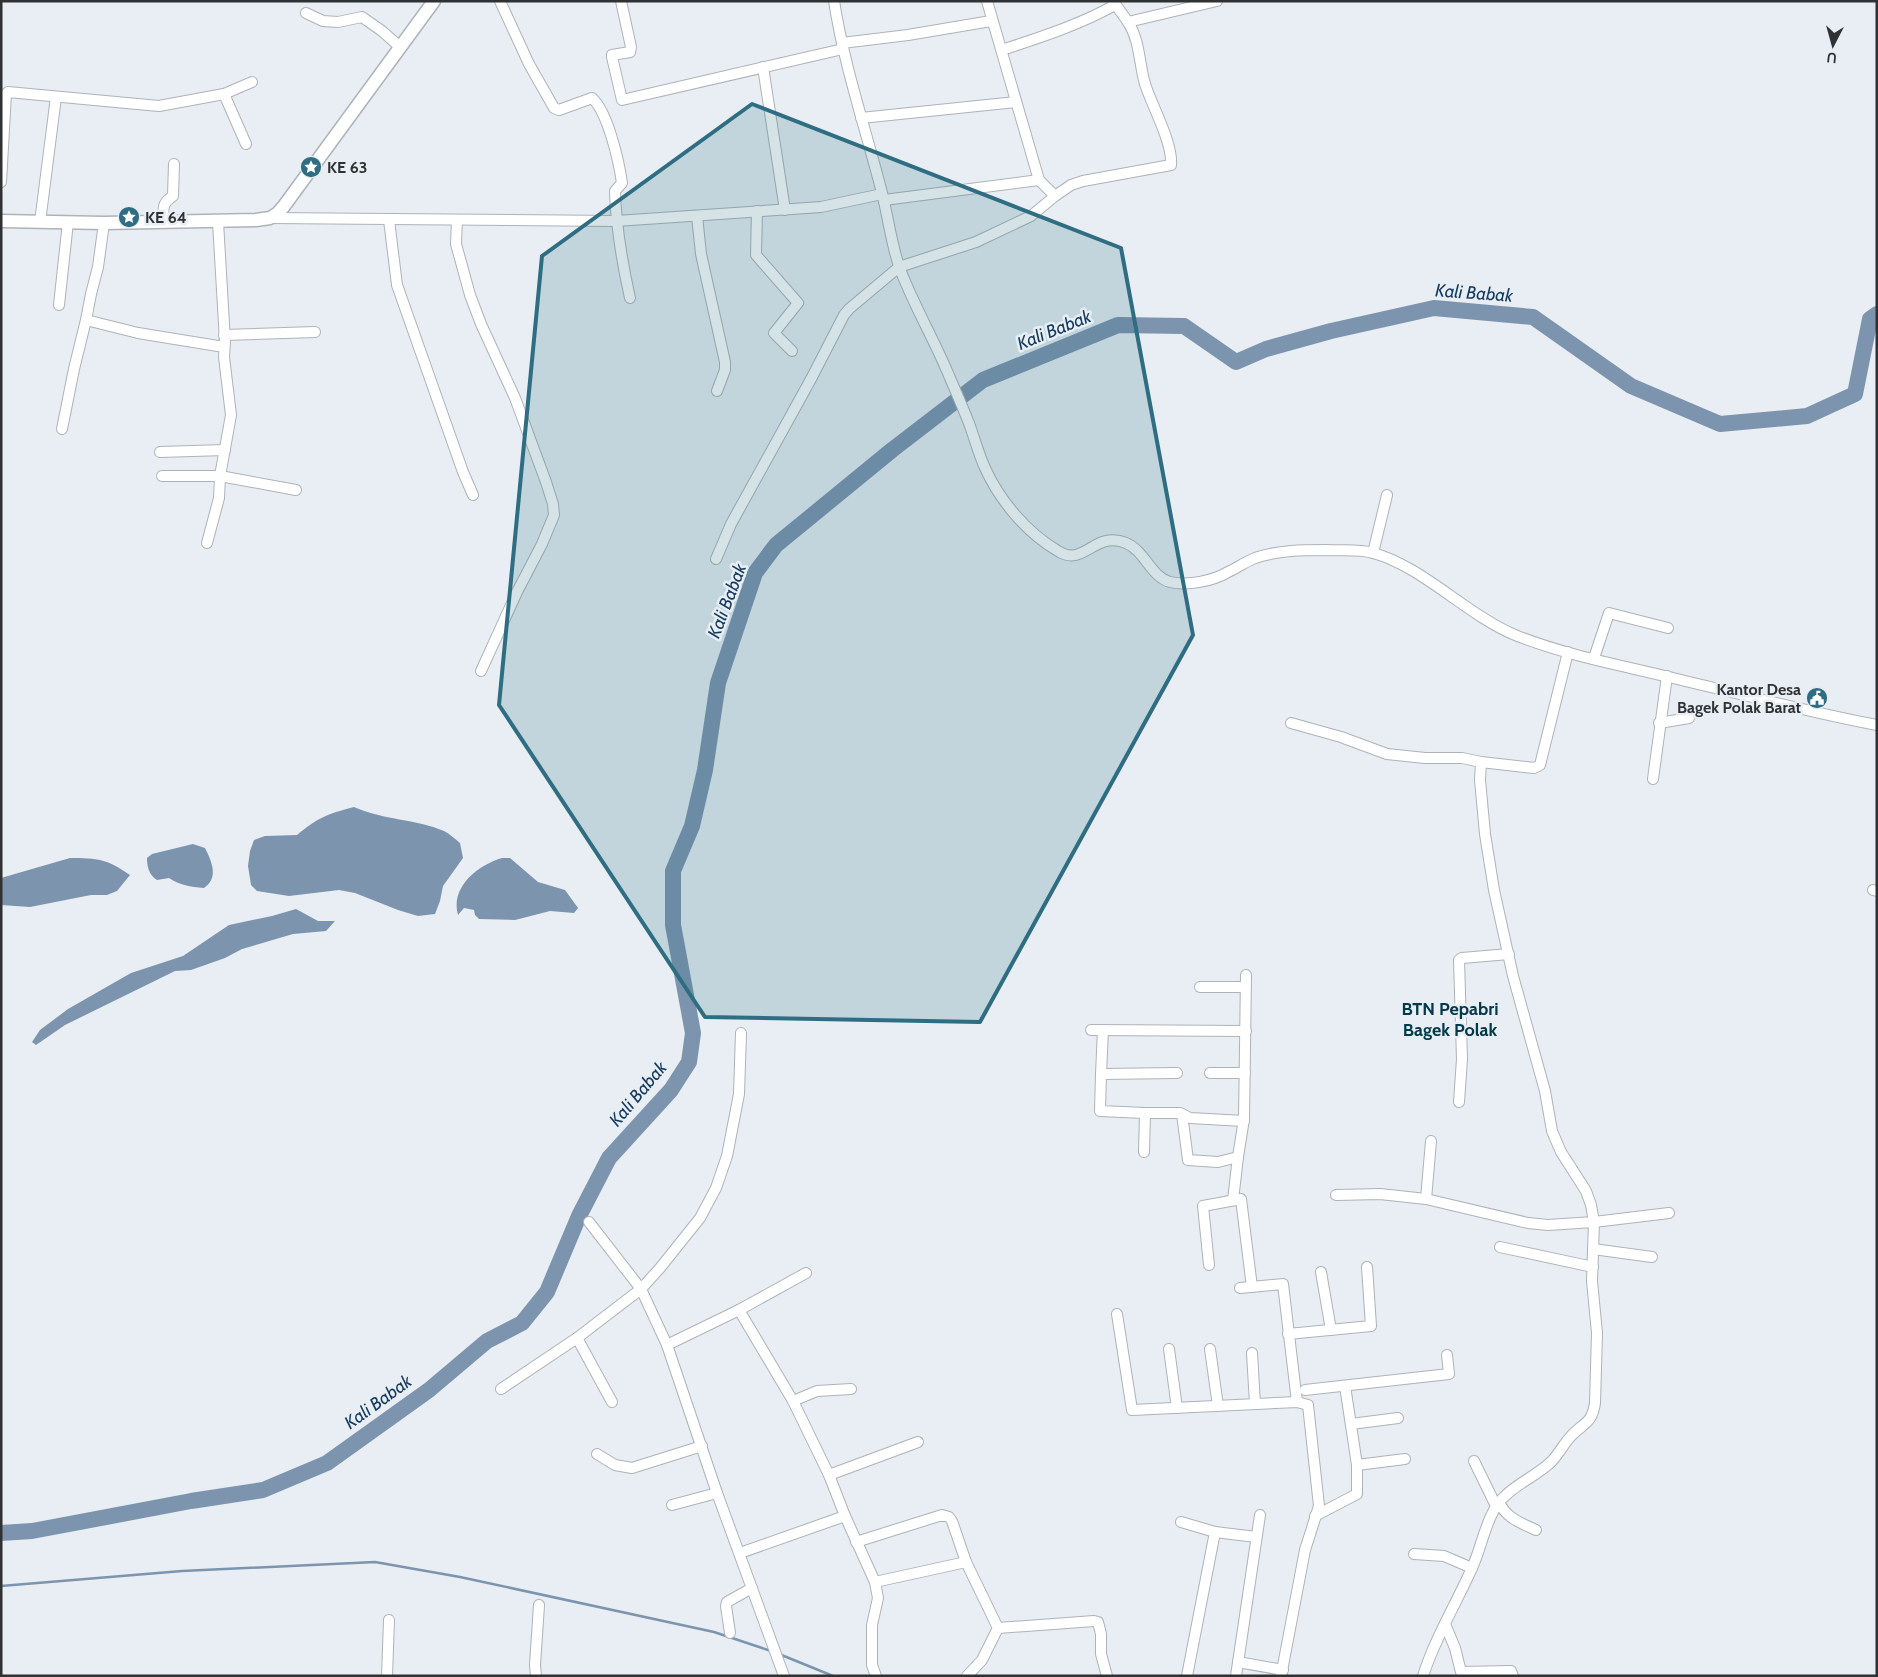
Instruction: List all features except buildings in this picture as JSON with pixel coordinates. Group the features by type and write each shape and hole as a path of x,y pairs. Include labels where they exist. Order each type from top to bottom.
{"main road":[{"path":"1,221 104,223 218,222 270,218 284,206 434,1"}],"street":[{"path":"500,1 529,64 554,108 559,110 592,98 604,120 616,150 622,183 615,191 616,222 620,253 630,298"},
{"path":"621,1 632,47 630,52 612,55 622,100 763,67 842,46 991,21"},
{"path":"834,1 842,46 883,197 899,267 971,427 984,466 1010,506 1032,533 1066,556 1078,556 1104,541 1114,540 1121,542 1136,549 1166,581 1178,583 1217,578 1252,559 1283,551 1313,550 1373,553 1411,571 1501,629 1535,642 1629,668 1822,714 1877,725"},
{"path":"987,1 991,21 1002,50 1039,180 1055,196"},
{"path":"1128,22 1217,1"},
{"path":"716,559 731,524 849,309 899,267 976,242 1030,216 1071,185 1083,181 1172,165 1165,135 1144,82 1133,30 1114,3 1091,18 1054,33 1002,50"},
{"path":"306,13 323,21 338,22 362,16 382,30 400,47"},
{"path":"763,67 785,210"},
{"path":"1,182 7,93 162,106 224,94 252,82"},
{"path":"224,94 246,144"},
{"path":"40,222 56,97"},
{"path":"861,118 1016,102"},
{"path":"164,222 165,201 173,196 174,164"},
{"path":"270,218 616,222 821,207 883,197 1039,180"},
{"path":"757,211 756,255 798,303 774,333 792,351"},
{"path":"697,216 701,254 725,362 725,370 717,391"},
{"path":"389,220 397,285 460,464 473,495"},
{"path":"457,220 456,244 470,295 481,324 515,398 546,482 553,504 554,515 481,671"},
{"path":"60,305 68,222"},
{"path":"207,543 219,498 220,476 231,415 225,373 218,222"},
{"path":"62,429 98,267 104,223"},
{"path":"86,320 138,333 224,347"},
{"path":"224,335 315,332"},
{"path":"160,452 225,450"},
{"path":"162,476 220,476 296,490"},
{"path":"1373,553 1387,495"},
{"path":"1594,658 1609,613 1668,628"},
{"path":"1291,722 1341,737 1387,754 1410,757 1462,758 1534,768 1540,765 1568,652"},
{"path":"1653,779 1659,723 1667,676"},
{"path":"1659,723 1689,718"},
{"path":"1423,1676 1430,1656 1472,1568 1497,1504 1505,1495 1536,1475 1552,1461 1571,1436 1586,1425 1592,1416 1595,1402 1597,1353 1592,1281 1594,1222 1588,1196 1555,1141 1549,1118 1545,1091 1494,890 1485,834 1480,780 1481,762"},
{"path":"1459,1102 1462,1059 1459,960 1462,958 1509,954"},
{"path":"1232,1200 1244,1121 1246,974"},
{"path":"1200,987 1246,988"},
{"path":"1091,1030 1246,1031"},
{"path":"1103,1030 1100,1111 1180,1112 1190,1118 1244,1121"},
{"path":"501,1389 577,1338 640,1289 700,1218 724,1169 738,1094 742,1033"},
{"path":"1210,1072 1245,1073"},
{"path":"1100,1074 1177,1073"},
{"path":"1144,1152 1145,1113"},
{"path":"1182,1114 1188,1160 1218,1162 1238,1157"},
{"path":"1426,1199 1431,1141"},
{"path":"1336,1195 1380,1194 1426,1199 1538,1225 1594,1222 1668,1213"},
{"path":"1209,1265 1202,1206 1241,1199 1252,1287"},
{"path":"589,1222 640,1289 668,1345 717,1493 783,1671"},
{"path":"1500,1247 1593,1267"},
{"path":"1593,1249 1652,1257"},
{"path":"1288,1334 1371,1326 1367,1267"},
{"path":"1321,1272 1330,1330"},
{"path":"668,1345 739,1310 806,1273"},
{"path":"1240,1288 1283,1284 1296,1402"},
{"path":"739,1310 793,1401 829,1475 856,1542 875,1582 878,1598 872,1625 872,1665 876,1676"},
{"path":"1117,1314 1132,1410 1296,1402 1308,1405 1320,1506 1315,1516 1302,1565 1282,1673 1238,1662"},
{"path":"577,1338 612,1402"},
{"path":"1170,1349 1177,1408"},
{"path":"1210,1349 1218,1406"},
{"path":"1252,1354 1255,1404"},
{"path":"1305,1390 1449,1374 1447,1355"},
{"path":"1315,1516 1357,1494 1357,1465 1345,1386"},
{"path":"793,1401 817,1391 851,1389"},
{"path":"1351,1424 1398,1418"},
{"path":"829,1475 918,1442"},
{"path":"598,1454 615,1464 632,1468 702,1446"},
{"path":"1357,1465 1404,1459"},
{"path":"1474,1461 1497,1504 1515,1520 1536,1530"},
{"path":"672,1505 717,1493"},
{"path":"856,1542 945,1515 952,1521 966,1562 998,1628"},
{"path":"1236,1676 1260,1515"},
{"path":"740,1553 845,1516"},
{"path":"1181,1522 1215,1532 1256,1537"},
{"path":"1187,1676 1215,1532"},
{"path":"1414,1554 1444,1556 1472,1568"},
{"path":"875,1582 966,1562"},
{"path":"730,1633 727,1602 752,1588"},
{"path":"536,1676 539,1605"},
{"path":"387,1676 389,1620"},
{"path":"998,1628 1098,1622 1101,1634 1101,1654 1106,1665 1107,1676"},
{"path":"1445,1624 1456,1648 1461,1672 1512,1671 1513,1676"},
{"path":"967,1676 982,1660 998,1628"}],"highlighted area":[{"path":"752,104 1121,248 1193,635 980,1022 705,1017 499,705 542,256"}],"water":[{"path":"354,807 376,815 433,827 446,832 460,843 463,858 443,886 435,914 418,916 355,893 339,890 289,896 257,891 251,885 248,866 254,840 265,836 297,835 324,817"},
{"path":"193,844 205,848 212,864 213,875 209,884 204,888 185,885 169,878 157,880 152,876 148,868 147,858 152,854"},
{"path":"70,858 88,858 102,861 130,875 117,891 107,895 91,895 30,907 1,905 1,878"},
{"path":"502,858 510,858 538,882 565,890 578,908 574,913 550,911 515,920 479,919 475,915 474,910 464,908 458,915 458,895 468,879 484,866"},
{"path":"296,909 318,921 335,921 326,931 293,934 242,949 225,958 191,970 175,971 65,1025 36,1045 32,1042 40,1030 68,1009 131,973 183,956 229,925"}],"waterway":[{"name":"Kali Babak","path":"1,1533 32,1531 191,1501 263,1490 327,1463 429,1390 487,1341 522,1323 547,1292 579,1216 609,1158 671,1090 689,1062 693,1033 673,925 673,871 692,826 705,770 718,683 755,573 776,545 892,450 983,380 1118,325 1184,326 1236,362 1266,349 1331,331 1434,308 1533,317 1631,386 1720,424 1807,416 1855,394 1870,319 1877,314"},
{"path":"1,1586 182,1571 375,1562 460,1577 714,1632 771,1651"},
{"path":"779,1654 833,1676"}],"place":[{"name":"KE 63","path":"311,167"},
{"name":"KE 64","path":"129,217"},
{"name":"Kantor Desa Bagek Polak Barat","path":"1817,698"}],"district":[{"name":"BTN Pepabri Bagek Polak","path":"1450,1019"}]}
